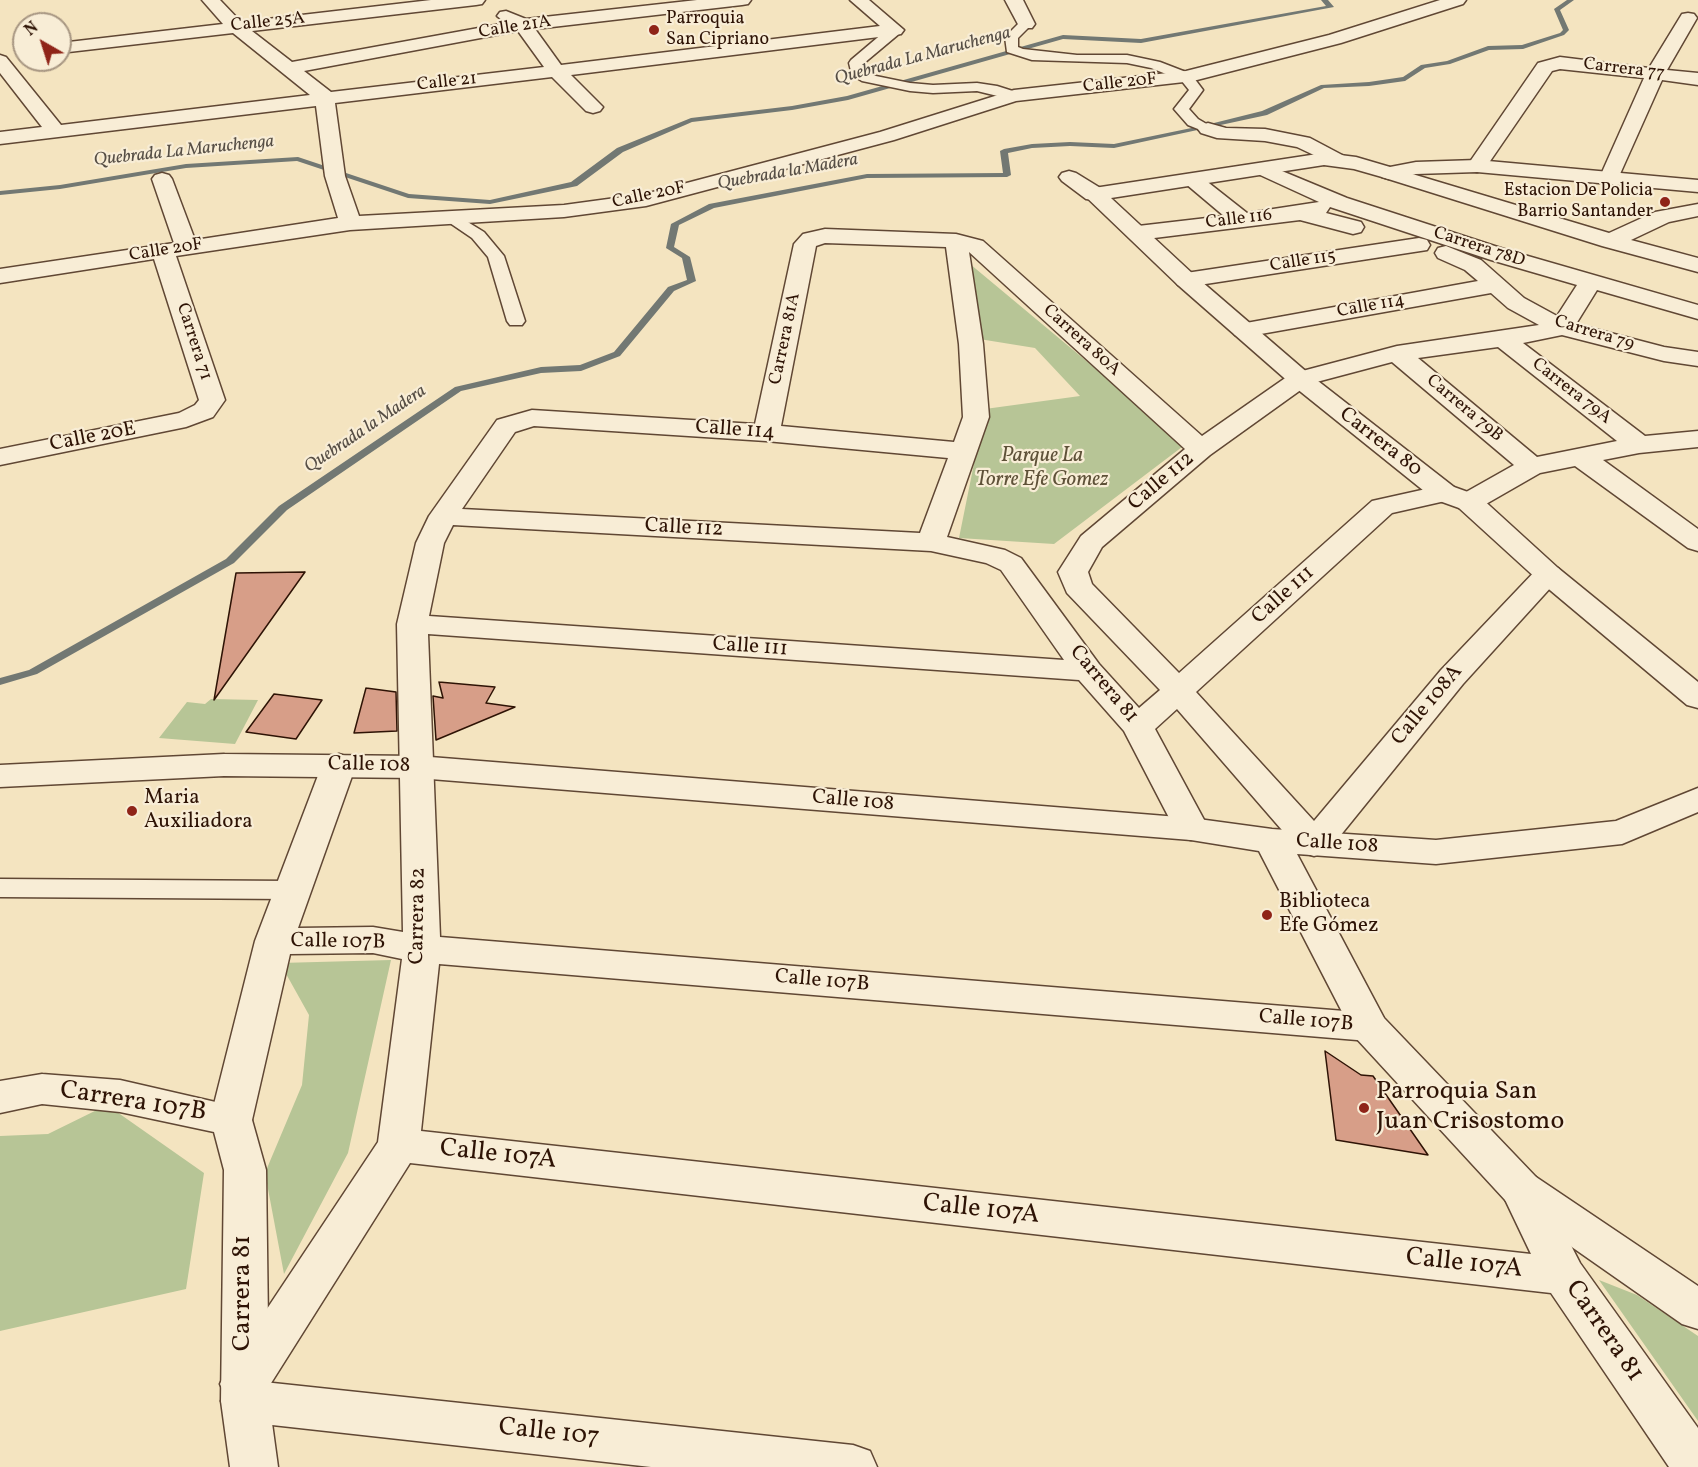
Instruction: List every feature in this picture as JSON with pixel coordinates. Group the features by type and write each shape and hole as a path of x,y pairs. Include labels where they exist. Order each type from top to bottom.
{"street":[{"path":"211,0 236,27 325,97 334,167 350,223"},
{"path":"477,0 523,25 556,71 593,107"},
{"name":"Calle 25A","path":"72,47 477,0"},
{"name":"Calle 21A","path":"290,68 523,25 742,0"},
{"path":"858,0 895,30"},
{"path":"1014,0 1026,24"},
{"name":"Calle 20F","path":"0,276 350,223 564,211 646,200 887,136 1014,96 1186,77 1335,39 1457,0"},
{"path":"1609,179 1655,74 1688,18"},
{"name":"Calle 21","path":"0,138 895,30"},
{"path":"5,56 56,131"},
{"name":"Carrera 77","path":"1477,166 1545,67 1551,64 1560,63 1698,79"},
{"path":"1208,129 1224,134 1264,135 1303,142 1338,160"},
{"path":"1094,194 1265,170 1324,159 1338,160 1389,173 1698,266"},
{"path":"1389,173 1416,168 1477,166 1698,186"},
{"name":"Carrera 78D","path":"1265,170 1339,203 1499,255 1698,312"},
{"name":"Carrera 80","path":"1069,177 1094,194 1186,280 1300,379 1456,498 1698,698"},
{"name":"Carrera 71","path":"162,179 175,250 212,400 204,411 186,419"},
{"path":"1193,180 1241,219"},
{"name":"Calle 116","path":"1138,233 1300,213 1339,203"},
{"path":"1610,241 1663,217 1698,210"},
{"name":"Carrera 79","path":"1300,213 1439,249 1473,265 1516,303 1563,328 1664,354 1698,359"},
{"path":"1663,217 1698,226"},
{"name":"Carrera 81A","path":"766,433 806,244 811,239 825,236 956,241"},
{"path":"931,542 976,417 971,344 956,241"},
{"name":"Carrera 80A","path":"956,241 975,246 983,252 1201,449"},
{"name":"Calle 115","path":"1186,280 1419,245"},
{"path":"1563,328 1590,282"},
{"name":"Calle 114","path":"1244,330 1497,285"},
{"name":"Calle 112","path":"1314,844 1178,691 1078,587 1073,572 1091,542 1201,449 1300,379 1397,353 1503,339 1563,328"},
{"path":"1664,354 1698,328"},
{"name":"Carrera 79A","path":"1503,339 1640,446"},
{"name":"Carrera 79B","path":"1397,353 1532,466"},
{"name":"Calle 114","path":"506,426 532,417 766,433 965,452"},
{"name":"Calle 20E","path":"0,457 186,419"},
{"name":"Carrera 82","path":"245,1393 399,1145 422,949 412,624 430,543 443,516 506,426"},
{"name":"Calle 111","path":"1138,727 1382,507 1406,500 1456,498 1532,466 1640,446 1698,439"},
{"path":"1581,457 1698,542"},
{"name":"Calle 112","path":"443,516 931,542 995,556"},
{"name":"Carrera 81","path":"995,556 1011,564 1088,671 1138,727 1191,829"},
{"name":"Calle 108A","path":"1314,844 1452,677 1548,574"},
{"name":"Calle 111","path":"412,624 1088,671"},
{"name":"Calle 108","path":"0,776 224,765 418,767 1191,829 1272,841 1436,852 1622,832 1698,800"},
{"path":"231,1119 274,941 339,765"},
{"name":"Carrera 81","path":"1272,841 1369,1027 1521,1189 1698,1310"},
{"name":"Calle 107B","path":"274,941 373,940 422,949 1369,1027"},
{"name":"Carrera 107B","path":"0,1097 42,1089 120,1096 231,1119"},
{"name":"Carrera 81","path":"231,1119 245,1170 245,1393 253,1467"},
{"name":"Calle 107A","path":"399,1145 1564,1276"},
{"name":"Carrera 81","path":"1521,1189 1564,1276 1697,1467"},
{"name":"Calle 107","path":"245,1393 722,1460 853,1467"}],"lane":[{"path":"1026,24 1011,37 1012,49 1018,52 1077,59 1127,59 1155,65 1186,77 1196,90 1181,109 1193,122 1208,129"},
{"path":"895,30 856,63 857,72 867,78 910,87 933,89 977,87 997,90 1014,96"},
{"path":"453,218 478,235 496,256 516,321"},
{"path":"0,888 291,890"}],"green space":[{"name":"Parque La Torre Efe Gomez","path":"964,259 1186,444 1054,544 959,538 985,409 1080,396 1035,348 973,338"},
{"path":"211,699 258,700 235,744 159,738 187,702 205,704"},
{"path":"391,960 348,1153 284,1274 265,1173 302,1085 309,1015 280,963"},
{"path":"107,1105 204,1173 186,1289 0,1331 0,1136 48,1134"},
{"path":"1599,1280 1637,1295 1698,1336 1698,1421"}],"building":[{"path":"305,572 214,700 236,573"},
{"path":"439,682 495,687 486,703 515,707 436,740 433,696 443,698"},
{"path":"366,688 396,692 397,731 354,733"},
{"path":"274,694 322,700 296,739 246,732"},
{"name":"Parroquia San Juan Crisostomo","path":"1325,1051 1361,1075 1373,1076 1428,1155 1336,1140"}],"waterway":[{"name":"Quebrada La Maruchenga","path":"0,193 60,187 186,166 298,159 408,196 490,202 574,184 620,150 691,120 792,108 848,98 1063,37 1141,41 1331,7 1324,0"},
{"name":"Quebrada la Madera","path":"0,682 33,672 230,561 283,508 458,389 541,370 581,368 617,354 671,289 692,281 686,257 670,248 675,224 712,206 867,176 1007,175 1004,151 1032,146 1070,144 1114,146 1264,113 1323,86 1369,84 1405,79 1423,66 1448,63 1488,48 1523,47 1562,34 1566,30 1557,9 1571,0"}],"place":[{"name":"Parroquia San Cipriano","path":"654,30"},
{"name":"Estacion De Policia Barrio Santander","path":"1665,202"},
{"name":"Maria Auxiliadora","path":"132,811"},
{"name":"Biblioteca Efe Gómez","path":"1267,915"},
{"name":"Parroquia San Juan Crisostomo","path":"1364,1108"}]}
